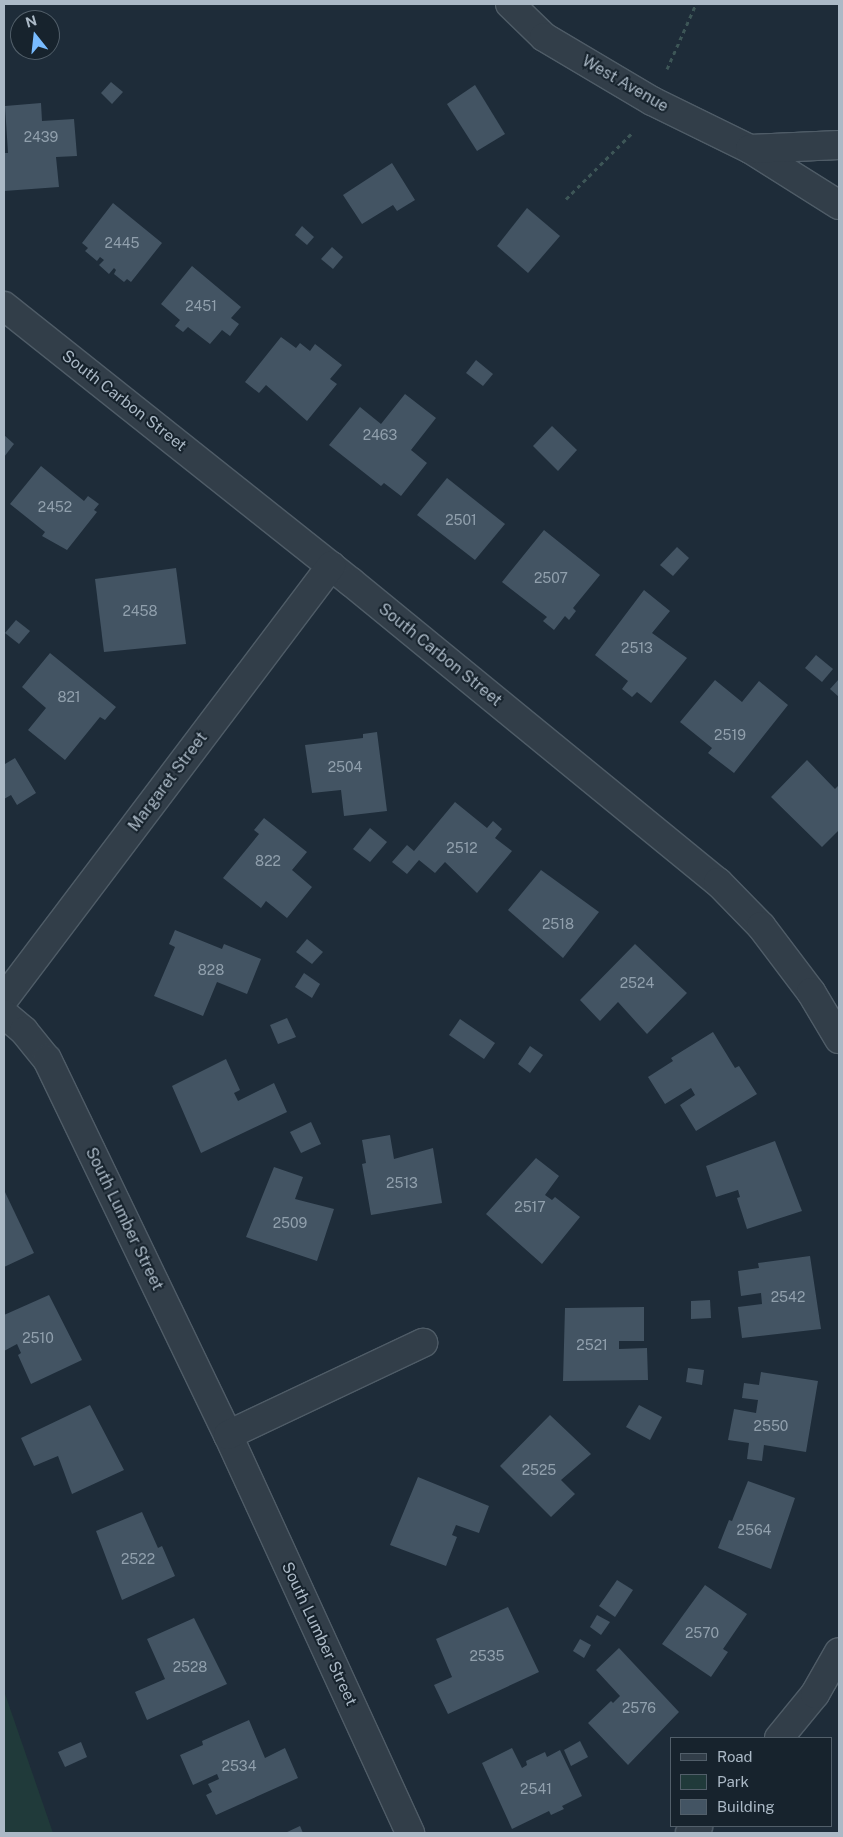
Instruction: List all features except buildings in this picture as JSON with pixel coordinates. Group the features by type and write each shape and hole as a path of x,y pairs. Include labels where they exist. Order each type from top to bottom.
{"street":[{"name":"West Avenue","path":"510,4 544,37 652,101 750,150 839,205"},
{"path":"750,150 839,146"},
{"name":"South Carbon Street","path":"4,306 331,566 718,882 761,926 811,992 839,1039"},
{"name":"Margaret Street","path":"4,998 331,566"},
{"name":"South Lumber Street","path":"4,1014 24,1031 47,1059 228,1434 410,1833"},
{"path":"228,1434 423,1343"},
{"path":"780,1737 815,1694 839,1652"}],"green space":[{"path":"4,1691 53,1833 4,1833"}]}
